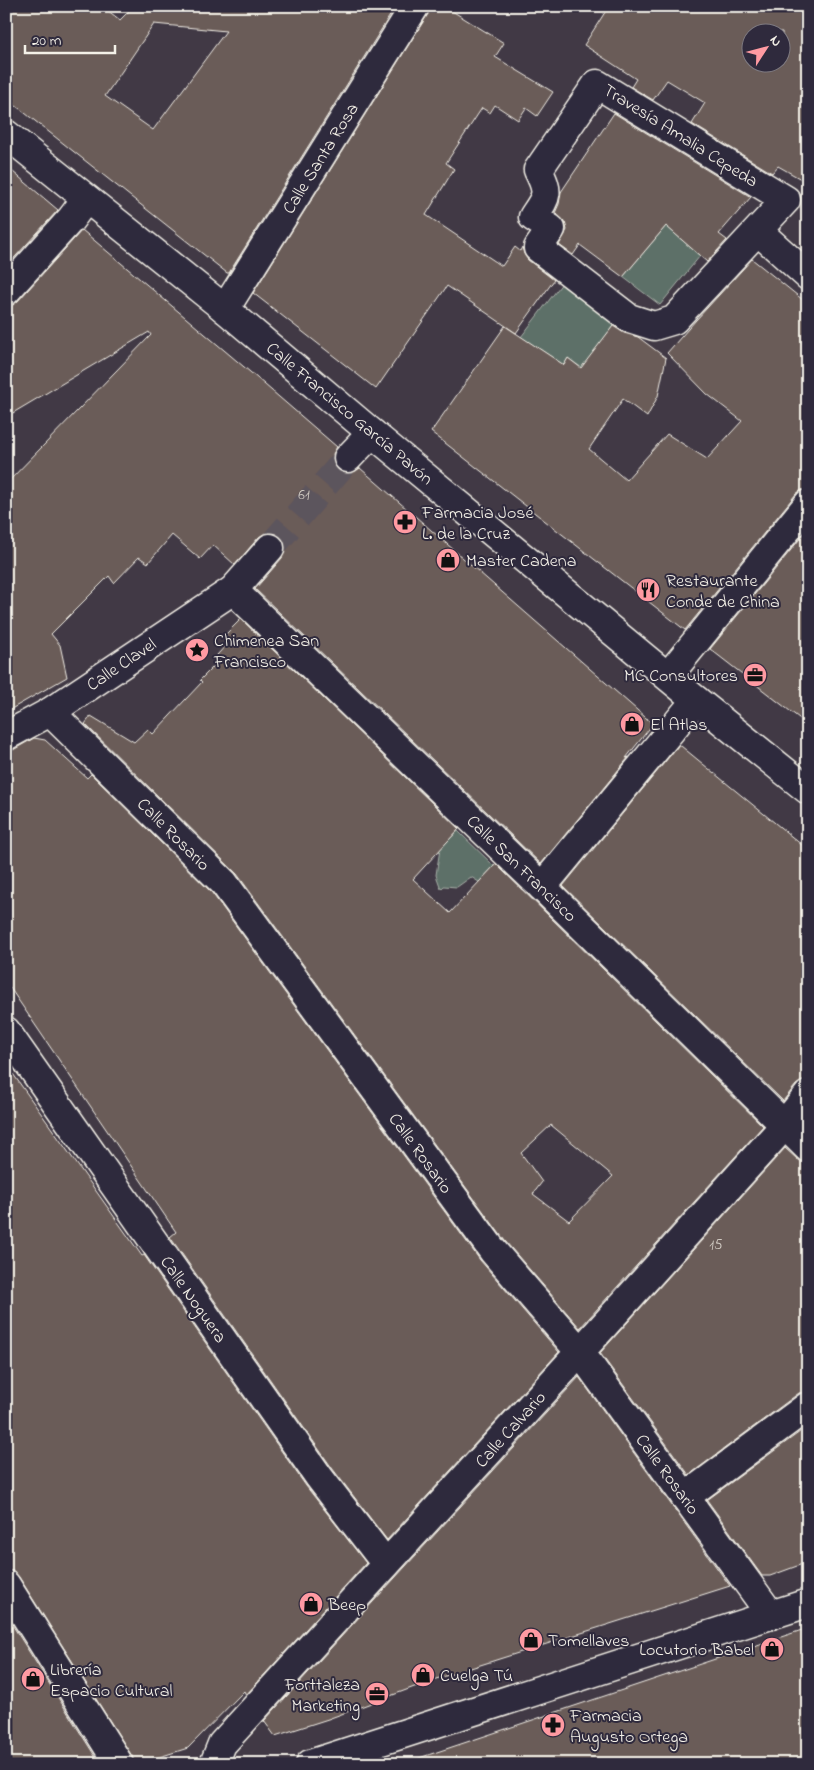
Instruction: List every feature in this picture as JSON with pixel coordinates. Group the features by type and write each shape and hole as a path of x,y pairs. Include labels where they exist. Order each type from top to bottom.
{"street":[{"name":"Calle Santa Rosa","path":"225,309 414,6"},
{"name":"Travesía Amalia Cepeda","path":"597,84 786,200 758,231 674,320 654,326 629,318 538,248 551,229 532,216 546,197 544,184 538,170 597,84"},
{"name":"Calle Francisco García Pavón","path":"6,134 225,309 372,433 808,790"},
{"path":"6,291 71,219 86,199"},
{"path":"758,231 808,276"},
{"path":"348,458 372,433"},
{"path":"668,676 808,504"},
{"name":"Calle Clavel","path":"6,736 50,712 234,590 270,548"},
{"name":"Calle San Francisco","path":"234,590 542,887 808,1148"},
{"path":"542,887 696,700"},
{"name":"Calle Rosario","path":"50,712 224,883 493,1251 580,1352 771,1615"},
{"name":"Calle Noguera","path":"6,1030 319,1477 386,1564"},
{"name":"Calle Calvario","path":"214,1764 222,1744 580,1352 808,1096"},
{"path":"685,1497 808,1406"},
{"path":"6,1584 119,1764"},
{"path":"310,1764 808,1603"}],"green space":[{"path":"666,226 700,256 660,305 623,277"},
{"path":"563,282 616,322 582,368 568,358 564,365 521,337"},
{"path":"458,831 494,866 479,882 471,877 457,887 444,886 441,889 436,875 440,849"}],"building":[{"path":"6,6 102,6 120,20 134,6 396,6 229,273 6,98","holes":["154,24 226,31 153,130 105,96"]},
{"path":"431,6 444,6 504,43 495,57 553,92 537,116 526,108 518,120 495,105 490,113 482,108 446,163 454,169 426,215 502,266 515,247 520,251 522,247 528,260 554,280 516,333 447,286 376,389 253,293 428,14"},
{"path":"609,6 808,6 808,183 778,166 772,173 692,124 705,103 667,80 653,100 631,87 636,79 584,45"},
{"path":"614,113 751,197 719,234 727,240 707,262 666,226 623,277 580,245 573,255 559,245 567,230 565,222 555,213 561,192"},
{"path":"6,166 58,210 6,267"},
{"path":"82,230 337,447 333,454 333,462 338,470 344,473 352,473 360,468 653,724 626,758 629,757 541,864 255,589 285,552 285,543 280,536 274,533 265,533 259,537 235,565 213,545 200,559 172,535 148,563 139,557 114,583 109,576 51,634 60,645 67,677 6,712 6,484 151,335 149,332 6,417 6,306 11,306 18,301"},
{"path":"752,259 808,304 808,489 796,494 685,630 431,432 505,326 564,365 568,358 581,368 613,326 624,333 638,337 666,358 658,396 647,417 623,399 589,449 626,480 667,434 707,459 742,421 707,394 667,353"},
{"path":"808,529 808,725 710,649"},
{"path":"241,619 459,829 413,879 450,913 496,864 763,1126 580,1328 505,1241 237,874 85,724 91,716 134,742 148,729 153,734 221,659 217,655 229,642 225,635","holes":["551,1125 613,1176 569,1221 533,1194 542,1182 521,1153"]},
{"path":"34,738 45,740 87,778 91,774 212,893 480,1260 559,1352 387,1540 332,1468 170,1237 176,1232 6,982 6,752"},
{"path":"678,746 681,746 808,850 808,1080 796,1085 783,1101 563,886"},
{"path":"6,1064 142,1256 144,1255 306,1486 366,1563 246,1695 244,1691 188,1748 137,1764 135,1764 132,1756 19,1577 14,1571 6,1570"},
{"path":"785,1148 797,1159 808,1163 808,1391 799,1393 689,1475 600,1353"},
{"path":"579,1377 730,1586 436,1679 328,1719 275,1736 264,1721"},
{"path":"808,1426 808,1562 770,1576 762,1576 707,1500"},
{"path":"6,1615 100,1764 6,1764"},
{"path":"808,1628 808,1764 417,1764 416,1759"}],"tunnel":[{"path":"270,548 348,458"}],"place":[{"name":"Farmacia José L. de la Cruz","path":"405,522"},
{"name":"Master Cadena","path":"448,560"},
{"name":"Restaurante Conde de China","path":"648,590"},
{"name":"Chimenea San Francisco","path":"197,650"},
{"name":"MC Consultores","path":"755,675"},
{"name":"El Atlas","path":"632,724"},
{"name":"Beep","path":"311,1604"},
{"name":"Tomellaves","path":"531,1640"},
{"name":"Locutorio Babel","path":"772,1649"},
{"name":"Cuelga Tú","path":"423,1675"},
{"name":"Librería Espacio Cultural","path":"33,1679"},
{"name":"Forttaleza Marketing","path":"377,1694"},
{"name":"Farmacia Augusto Ortega","path":"553,1725"}]}
